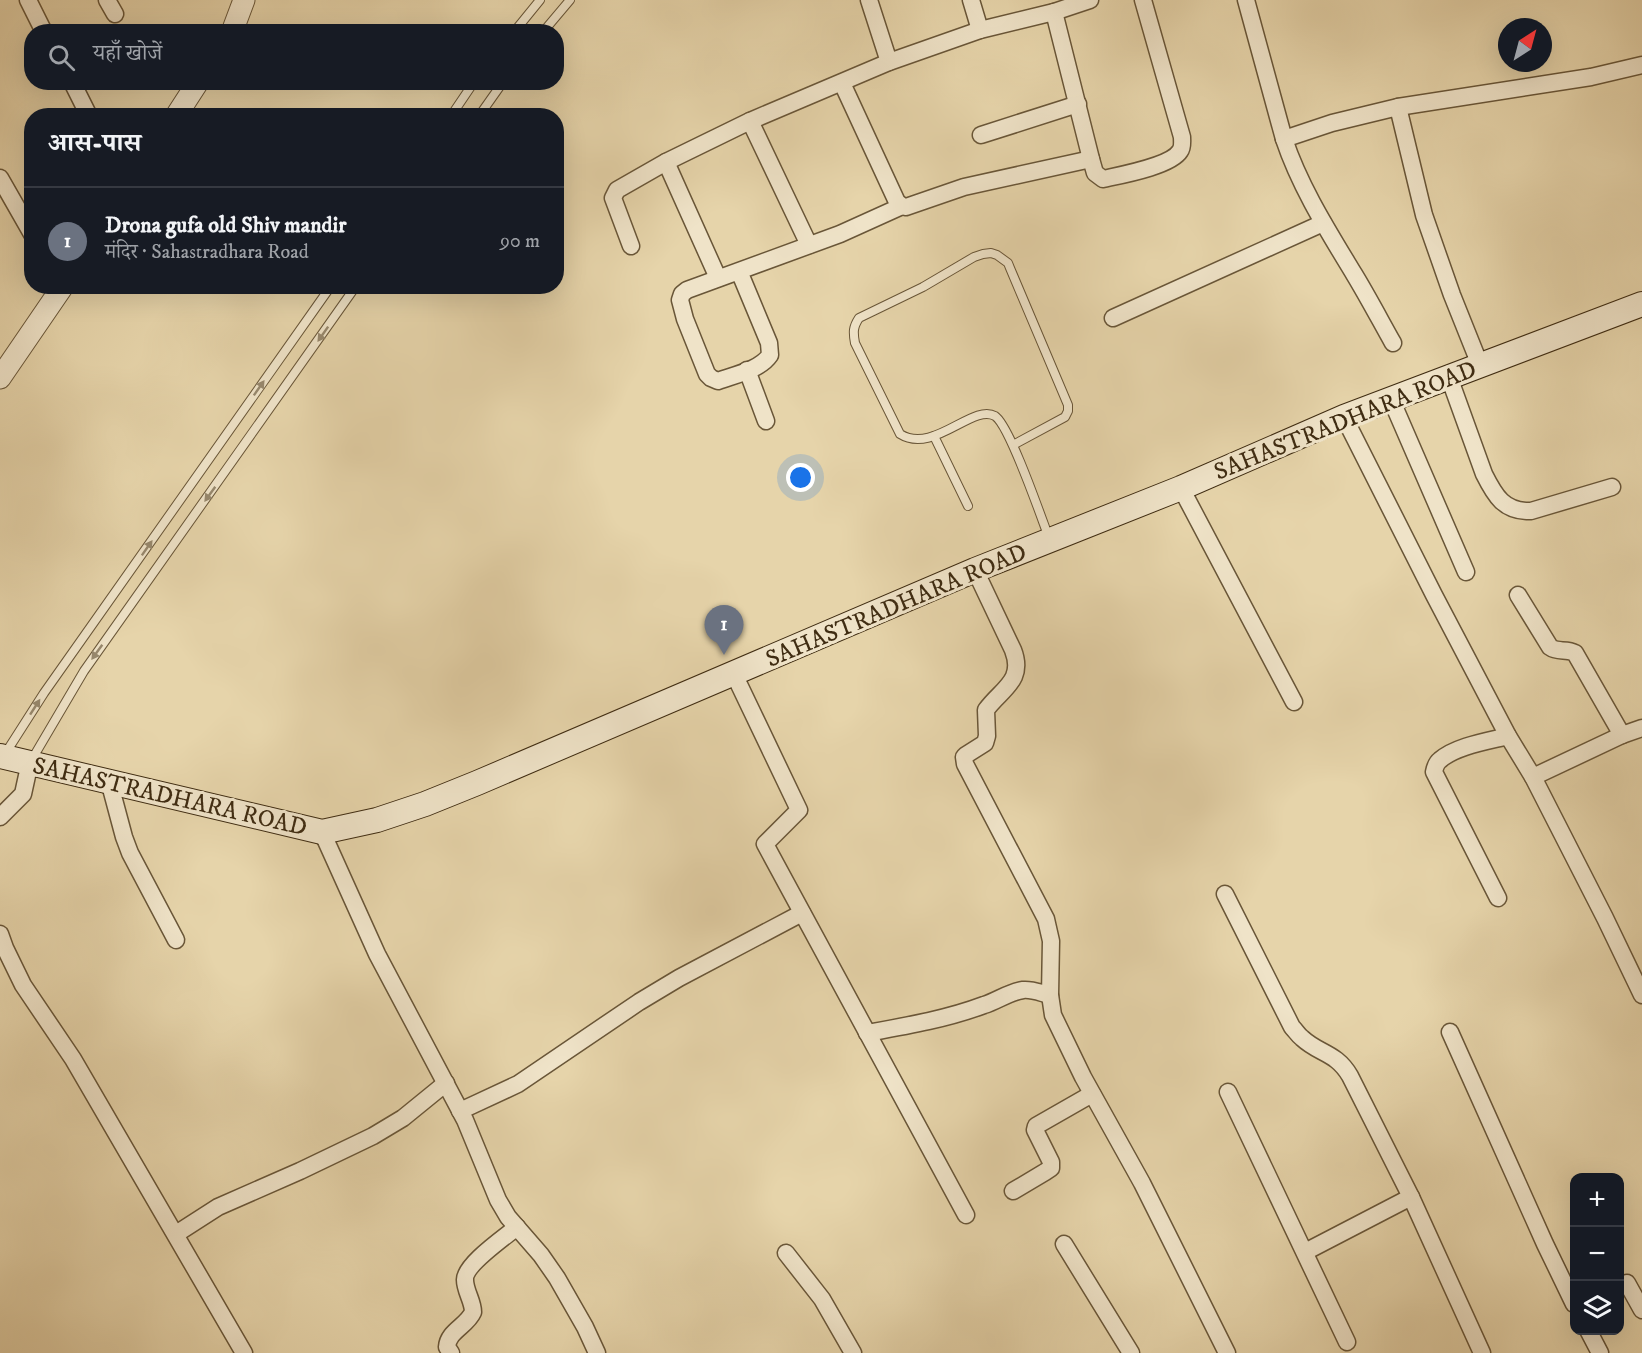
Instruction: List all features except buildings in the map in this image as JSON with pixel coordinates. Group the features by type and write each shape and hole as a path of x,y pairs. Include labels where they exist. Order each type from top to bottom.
{"main road":[{"name":"SAHASTRADHARA ROAD","path":"2,756 322,832 376,820 425,804 975,570 1181,488 1344,417 1642,304"}],"street":[{"path":"28,0 40,24"},
{"path":"235,24 244,0"},
{"path":"869,0 888,62"},
{"path":"971,0 980,30"},
{"path":"1054,12 1090,159 1095,173 1103,179 1162,163 1172,158 1181,148 1182,136 1143,0"},
{"path":"1246,0 1290,156 1323,224 1393,343"},
{"path":"631,246 613,198 615,192 666,162 750,121 888,62 980,30 1054,12 1080,2"},
{"path":"1284,139 1332,123 1398,107 1591,77 1642,65"},
{"path":"842,83 897,202 902,206"},
{"path":"76,90 85,108"},
{"path":"181,108 193,90"},
{"path":"981,135 1078,104"},
{"path":"1398,107 1424,215 1480,365"},
{"path":"750,121 809,245"},
{"path":"739,271 769,344 770,355 764,362 718,381 711,378 703,364 685,319 680,300 682,294 687,290 840,234 902,206 906,207 964,187 1090,159"},
{"path":"666,162 718,278"},
{"path":"0,178 24,220"},
{"path":"1113,318 1323,224"},
{"path":"0,378 58,294"},
{"path":"747,370 766,421"},
{"path":"1449,377 1484,474 1490,487 1503,503 1512,509 1531,511 1611,487"},
{"path":"1391,399 1466,572"},
{"path":"1344,417 1508,736 1533,777 1642,995"},
{"path":"1181,488 1294,702"},
{"path":"975,570 1015,657 1016,670 1009,685 986,710 985,743 968,753 964,760 1046,919 1052,941 1050,995 1053,1014 1092,1094 1142,1184 1227,1353"},
{"path":"1518,595 1550,647 1575,653 1622,735"},
{"path":"734,674 799,810 765,844 966,1215"},
{"path":"1533,777 1622,735 1642,728"},
{"path":"1498,898 1434,772 1440,759 1459,749 1508,736"},
{"path":"0,817 23,794 30,762"},
{"path":"109,781 123,837 176,940"},
{"path":"322,832 377,954 460,1111 498,1200 557,1278 597,1353"},
{"path":"1225,894 1287,1019 1302,1039 1345,1067 1411,1197 1482,1353"},
{"path":"460,1111 518,1084 669,984 802,913"},
{"path":"0,934 23,985 74,1059 244,1353"},
{"path":"867,1033 954,1014 985,1005 1020,990 1050,995"},
{"path":"1450,1032 1545,1244 1570,1294"},
{"path":"176,1234 218,1207 373,1136 403,1118 446,1083"},
{"path":"1228,1092 1347,1342"},
{"path":"1013,1191 1050,1168 1051,1162 1035,1131 1036,1126 1092,1094"},
{"path":"1305,1252 1411,1197"},
{"path":"451,1353 447,1347 448,1339 469,1320 473,1312 465,1280 466,1274 473,1264 517,1227"},
{"path":"1064,1244 1131,1353"},
{"path":"786,1253 822,1299 853,1353"},
{"path":"1627,1282 1642,1310"},
{"path":"1591,1335 1600,1353"}],"lane":[{"path":"520,24 540,0"},
{"path":"550,24 570,0"},
{"path":"456,108 469,90"},
{"path":"485,108 497,90"},
{"path":"1013,445 1065,417 1068,411 1008,263 998,255 991,253 974,257 923,287 859,318 854,325 855,343 900,434 915,440 934,436 982,414 995,417 1013,445 1050,539"},
{"path":"2,756 325,294"},
{"path":"30,762 84,671 350,294"},
{"path":"934,436 968,506"}],"place":[{"name":"Drona gufa old Shiv mandir","path":"724,655"}]}
